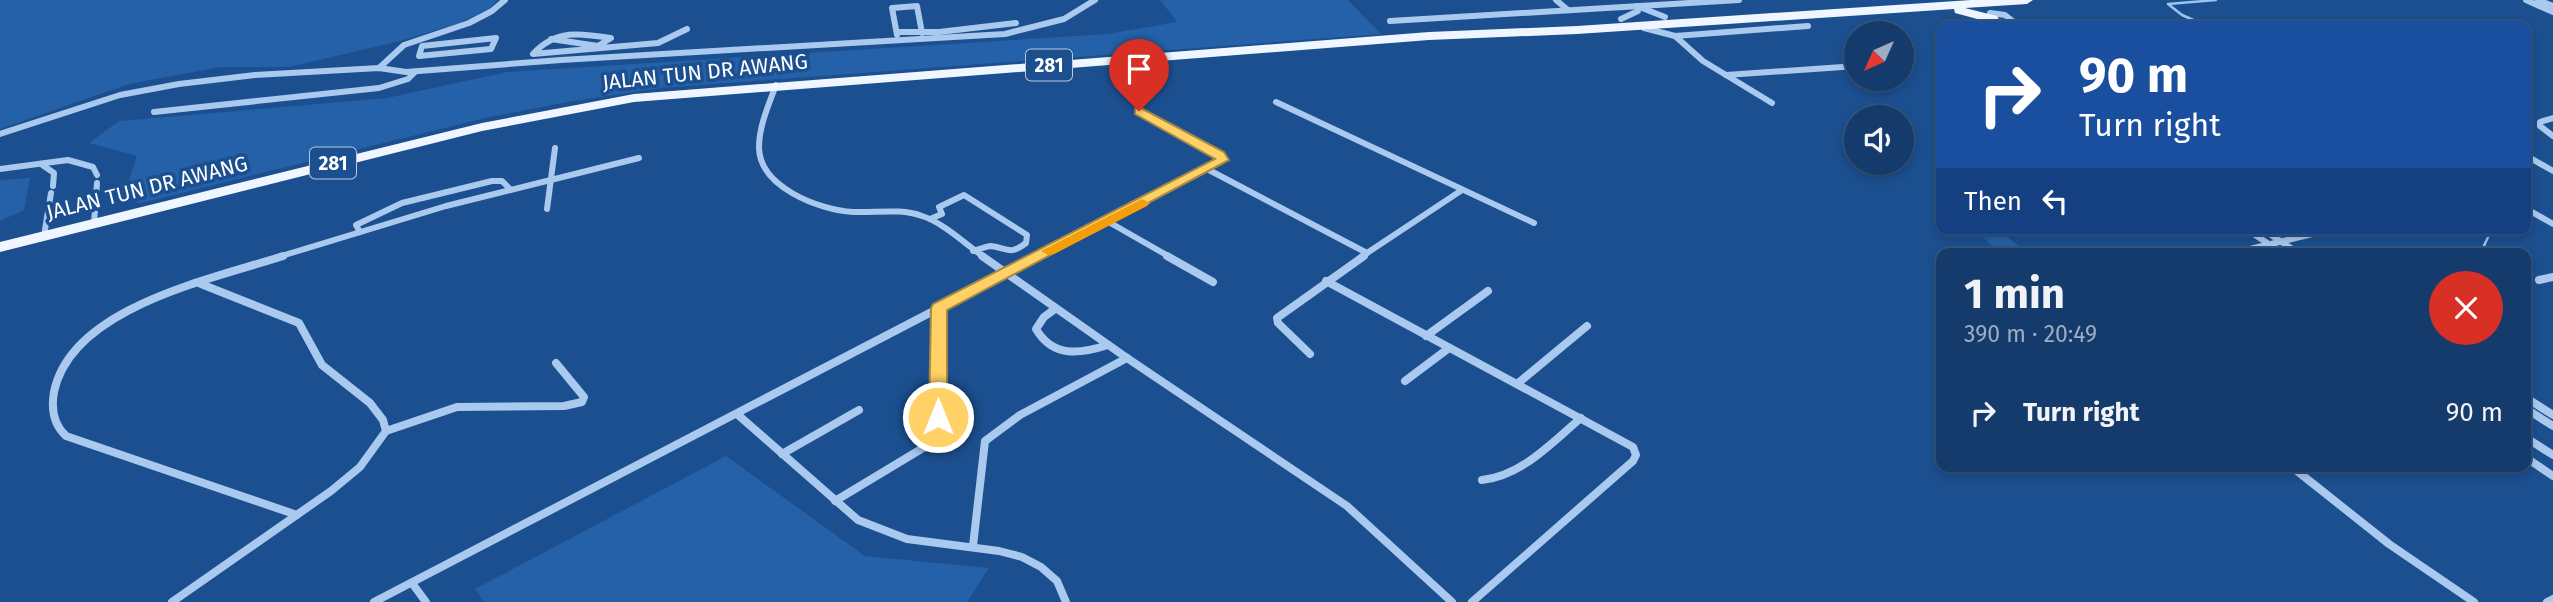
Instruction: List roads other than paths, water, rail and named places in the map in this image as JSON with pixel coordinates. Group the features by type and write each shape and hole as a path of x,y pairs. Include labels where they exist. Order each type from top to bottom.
{"main road":[{"name":"JALAN TUN DR AWANG","path":"1669,28 1908,0"},
{"name":"JALAN TUN DR AWANG","path":"0,247 294,172 543,114 634,98 776,85 1625,22 1669,28 2025,0"},
{"path":"2006,21 2012,9 2025,0"},
{"path":"1934,6 2001,21"}],"street":[{"path":"379,68 404,45 482,18 505,0"},
{"path":"0,134 145,89 255,75 379,68 416,72 543,61 1005,34 1045,26 1064,19 1095,0"},
{"path":"1556,0 1568,10"},
{"path":"1390,20 1739,0"},
{"path":"2526,0 2553,12"},
{"path":"2538,0 2553,6"},
{"path":"896,41 892,8 916,6 920,30 926,40"},
{"path":"1625,22 1638,11 1637,6"},
{"path":"1637,6 1669,28 1703,61 1772,103"},
{"path":"897,32 939,32 1016,23"},
{"name":"JALAN TUN DR AWANG","path":"1669,28 1808,26"},
{"path":"551,39 598,46 611,38 566,32 551,39 533,54 598,46 658,43 687,29"},
{"path":"434,34 443,43"},
{"path":"496,38 491,49 419,56 422,46 443,43 496,38"},
{"path":"561,60 568,50"},
{"path":"543,61 548,53"},
{"path":"1726,75 1844,67"},
{"path":"154,112 379,88 408,79 416,72"},
{"path":"776,85 760,136 760,160 766,173 786,188 826,208 847,212 915,213 930,219 1055,309 1347,506 1451,602"},
{"path":"1276,102 1534,223"},
{"path":"374,602 1004,273 1209,170 1223,160 1219,155 1139,111"},
{"path":"2553,118 2540,122 2540,126 2553,136"},
{"path":"547,209 555,148"},
{"path":"298,515 267,502 77,441 57,428 52,412 55,383 64,366 86,340 114,319 201,284 360,232 509,188 639,158"},
{"path":"2531,158 2553,171"},
{"path":"0,169 68,160 83,162 93,167 97,179 94,223"},
{"path":"40,164 54,173 44,236"},
{"path":"1209,170 1367,253"},
{"path":"360,232 356,225 366,217 426,197 492,181 502,181 509,188"},
{"path":"1310,354 1278,323 1277,318 1326,281 1462,190"},
{"path":"930,219 942,214 939,207 943,203 964,195 1027,235 1026,243 1013,251 1006,253 991,246 973,251"},
{"path":"2531,211 2553,224"},
{"path":"1107,221 1213,282"},
{"path":"2255,235 2274,248"},
{"path":"2270,235 2290,248"},
{"path":"2256,248 2306,235"},
{"path":"2539,280 2553,277"},
{"path":"1326,281 1633,447 1636,455 1633,461 1472,602"},
{"path":"201,284 299,323 305,329 318,360 326,370 378,408 386,431"},
{"path":"1426,336 1488,291"},
{"path":"835,501 923,448 934,436 938,417 939,308"},
{"path":"1055,309 1044,317 1036,329 1051,346 1072,354 1083,354 1108,345"},
{"path":"1517,384 1587,326"},
{"path":"1405,381 1449,348"},
{"path":"973,546 985,441 1020,415 1127,358"},
{"path":"172,602 298,515 360,467 386,431 457,407 564,406 582,402 584,397 556,363"},
{"path":"2531,401 2553,415"},
{"path":"782,454 859,410"},
{"path":"2531,412 2553,426"},
{"path":"737,414 855,519 882,532 921,542 973,546 1020,556 1044,569 1064,591 1066,602"},
{"path":"1482,481 1499,479 1516,471 1581,418"},
{"path":"2531,441 2553,455"},
{"path":"2531,461 2553,475"},
{"path":"2298,472 2389,544 2474,602"},
{"path":"412,583 426,602"},
{"path":"2547,602 2553,598"}],"waterway":[{"path":"2196,21 2168,4 2216,0"},
{"path":"2483,248 2489,235"}]}
